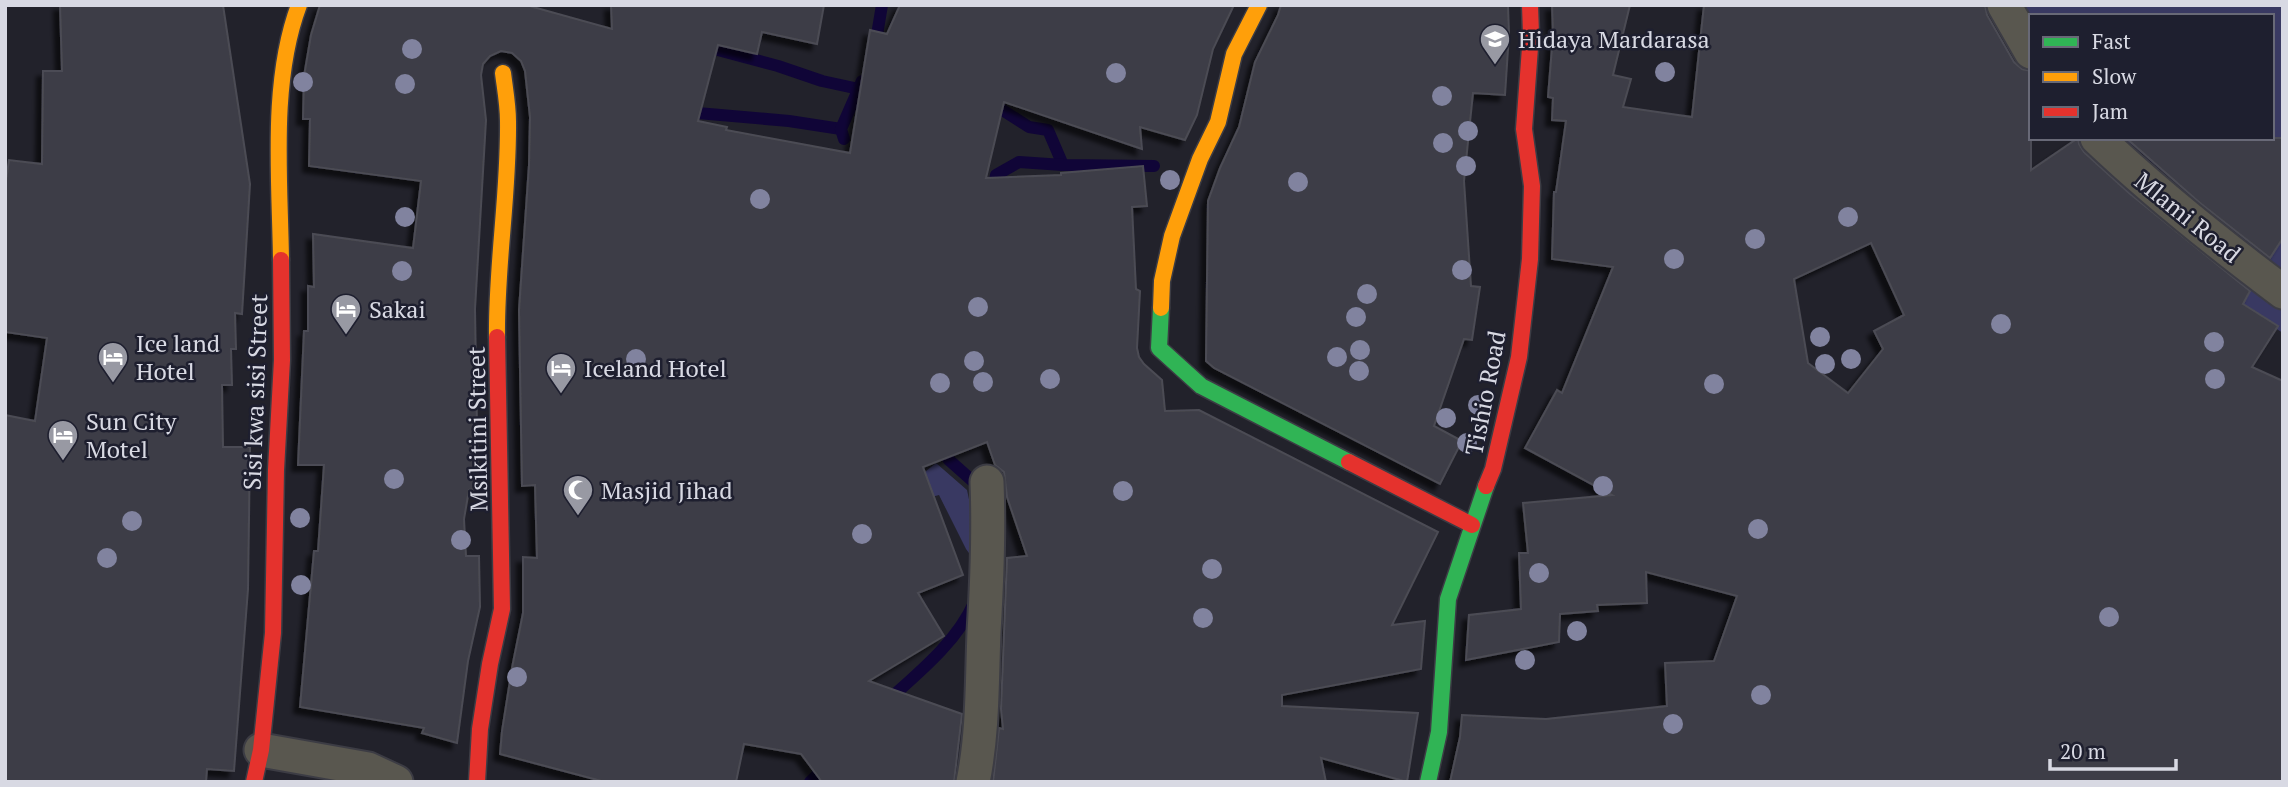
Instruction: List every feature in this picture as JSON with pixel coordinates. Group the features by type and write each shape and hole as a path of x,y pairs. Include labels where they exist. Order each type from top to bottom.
{"street":[{"name":"Sisi kwa sisi Street","path":"254,782 261,750 273,634 276,470 282,360 282,74 290,29 299,5"},
{"path":"1259,5 1234,54 1217,122 1200,159 1172,236 1162,281 1159,348 1201,386 1472,525"},
{"name":"Tishio Road","path":"1429,782 1439,732 1448,599 1493,469 1518,357 1530,259 1532,186 1524,129 1531,34 1530,5"},
{"path":"2004,5 2029,49"},
{"name":"Msikitini Street","path":"477,782 480,729 502,609 497,309 507,164 508,119 503,73"},
{"name":"Mlami Road","path":"2099,140 2136,175 2283,292"},
{"path":"973,782 982,696 989,531 987,482"},
{"path":"261,750 368,769 396,782"}],"shaded area":[{"path":"2007,5 2283,5 2283,333 2167,259 2085,140 2274,140 2274,14 2029,14 2029,45"},
{"path":"936,463 967,490 977,536 980,568 966,549 939,495 899,506 890,500"}],"building":[{"path":"60,5 223,5 250,184 242,314 235,313 236,349 231,349 232,385 222,385 223,447 250,447 248,589 234,771 207,769 206,782 5,782 5,415 35,421 47,338 5,332 5,187 9,160 42,164 43,71 62,71"},
{"path":"320,5 526,5 612,29 611,5 824,5 817,44 762,32 757,54 718,45 698,121 727,127 726,130 850,153 870,30 887,34 900,5 1234,5 1213,49 1197,115 1185,140 1140,127 1142,149 1004,102 986,178 1061,175 1143,166 1147,206 1132,207 1136,289 1140,291 1137,348 1144,364 1162,380 1165,411 1199,410 1438,532 1392,625 1425,621 1421,669 1282,695 1282,706 1418,713 1407,782 1321,758 1326,782 993,782 999,728 1003,729 1001,709 1007,558 1027,556 1007,497 1004,472 995,465 987,442 923,467 963,575 918,593 944,636 869,681 962,714 954,782 822,782 801,754 744,744 736,782 605,782 500,754 523,613 523,557 537,558 535,485 522,486 519,310 530,117 525,71 521,61 512,53 501,51 490,56 483,64 481,75 486,120 475,309 478,489 469,490 464,519 466,556 479,556 480,607 468,661 457,743 422,733 424,728 300,707 314,551 318,551 324,465 298,465 304,331 308,331 308,286 314,287 313,234 413,248 421,181 309,166 310,119 303,119 304,76 311,35"},
{"path":"1281,5 1508,5 1505,95 1473,93 1464,181 1471,286 1480,287 1472,340 1464,339 1434,426 1462,441 1440,484 1214,368 1206,361 1208,201 1239,127 1255,62"},
{"path":"1552,5 1630,5 1613,75 1631,79 1623,107 1692,117 1704,5 1985,5 1987,15 2014,62 2022,69 2029,71 2031,170 2078,140 2084,152 2129,193 2250,291 2243,304 2278,326 2252,367 2283,381 2283,782 1450,782 1462,715 1546,719 1667,706 1665,663 1714,661 1737,596 1646,572 1647,603 1597,605 1598,611 1560,614 1559,642 1466,660 1469,615 1521,609 1519,553 1528,553 1523,503 1612,495 1525,448 1557,390 1562,393 1613,267 1552,259 1554,192 1566,121 1552,120 1553,98 1548,97 1553,35","holes":["1871,243 1904,315 1874,331 1883,349 1848,393 1808,363 1794,279"]},
{"path":"2283,138 2283,238 2270,258 2200,203 2128,140"}],"waterway":[{"path":"875,47 882,5"},
{"path":"703,46 822,81 859,89"},
{"path":"844,139 841,129 862,81"},
{"path":"988,104 996,106 1029,127 1048,130 1063,165"},
{"path":"686,112 789,121 841,129"},
{"path":"993,194 996,175 1019,162 1154,166"},
{"path":"937,445 949,460 976,484 978,494"},
{"path":"885,703 947,644 974,603"},
{"path":"810,782 827,765"}],"traffic: fast":[{"path":"1161,308 1159,348 1201,386 1349,462"},
{"path":"1428,782 1439,732 1448,599 1486,486"}],"traffic: slow":[{"path":"281,260 280,98 290,35 299,5"},
{"path":"1161,308 1162,281 1172,236 1200,159 1218,122 1234,54 1259,5"},
{"path":"497,337 498,283 508,148 508,109 503,73"}],"traffic: jam":[{"path":"1486,486 1493,469 1519,357 1530,259 1532,186 1524,129 1531,34 1530,5"},
{"path":"254,782 261,750 273,633 276,470 282,360 281,260"},
{"path":"477,782 480,729 502,609 497,337"},
{"path":"1349,462 1472,525"}],"place":[{"name":"Hidaya Mardarasa","path":"1495,66"},
{"name":"Sakai","path":"346,336"},
{"name":"Ice land Hotel","path":"113,384"},
{"name":"Iceland Hotel","path":"561,395"},
{"name":"Sun City Motel","path":"63,462"},
{"name":"Masjid Jihad","path":"578,517"}]}
